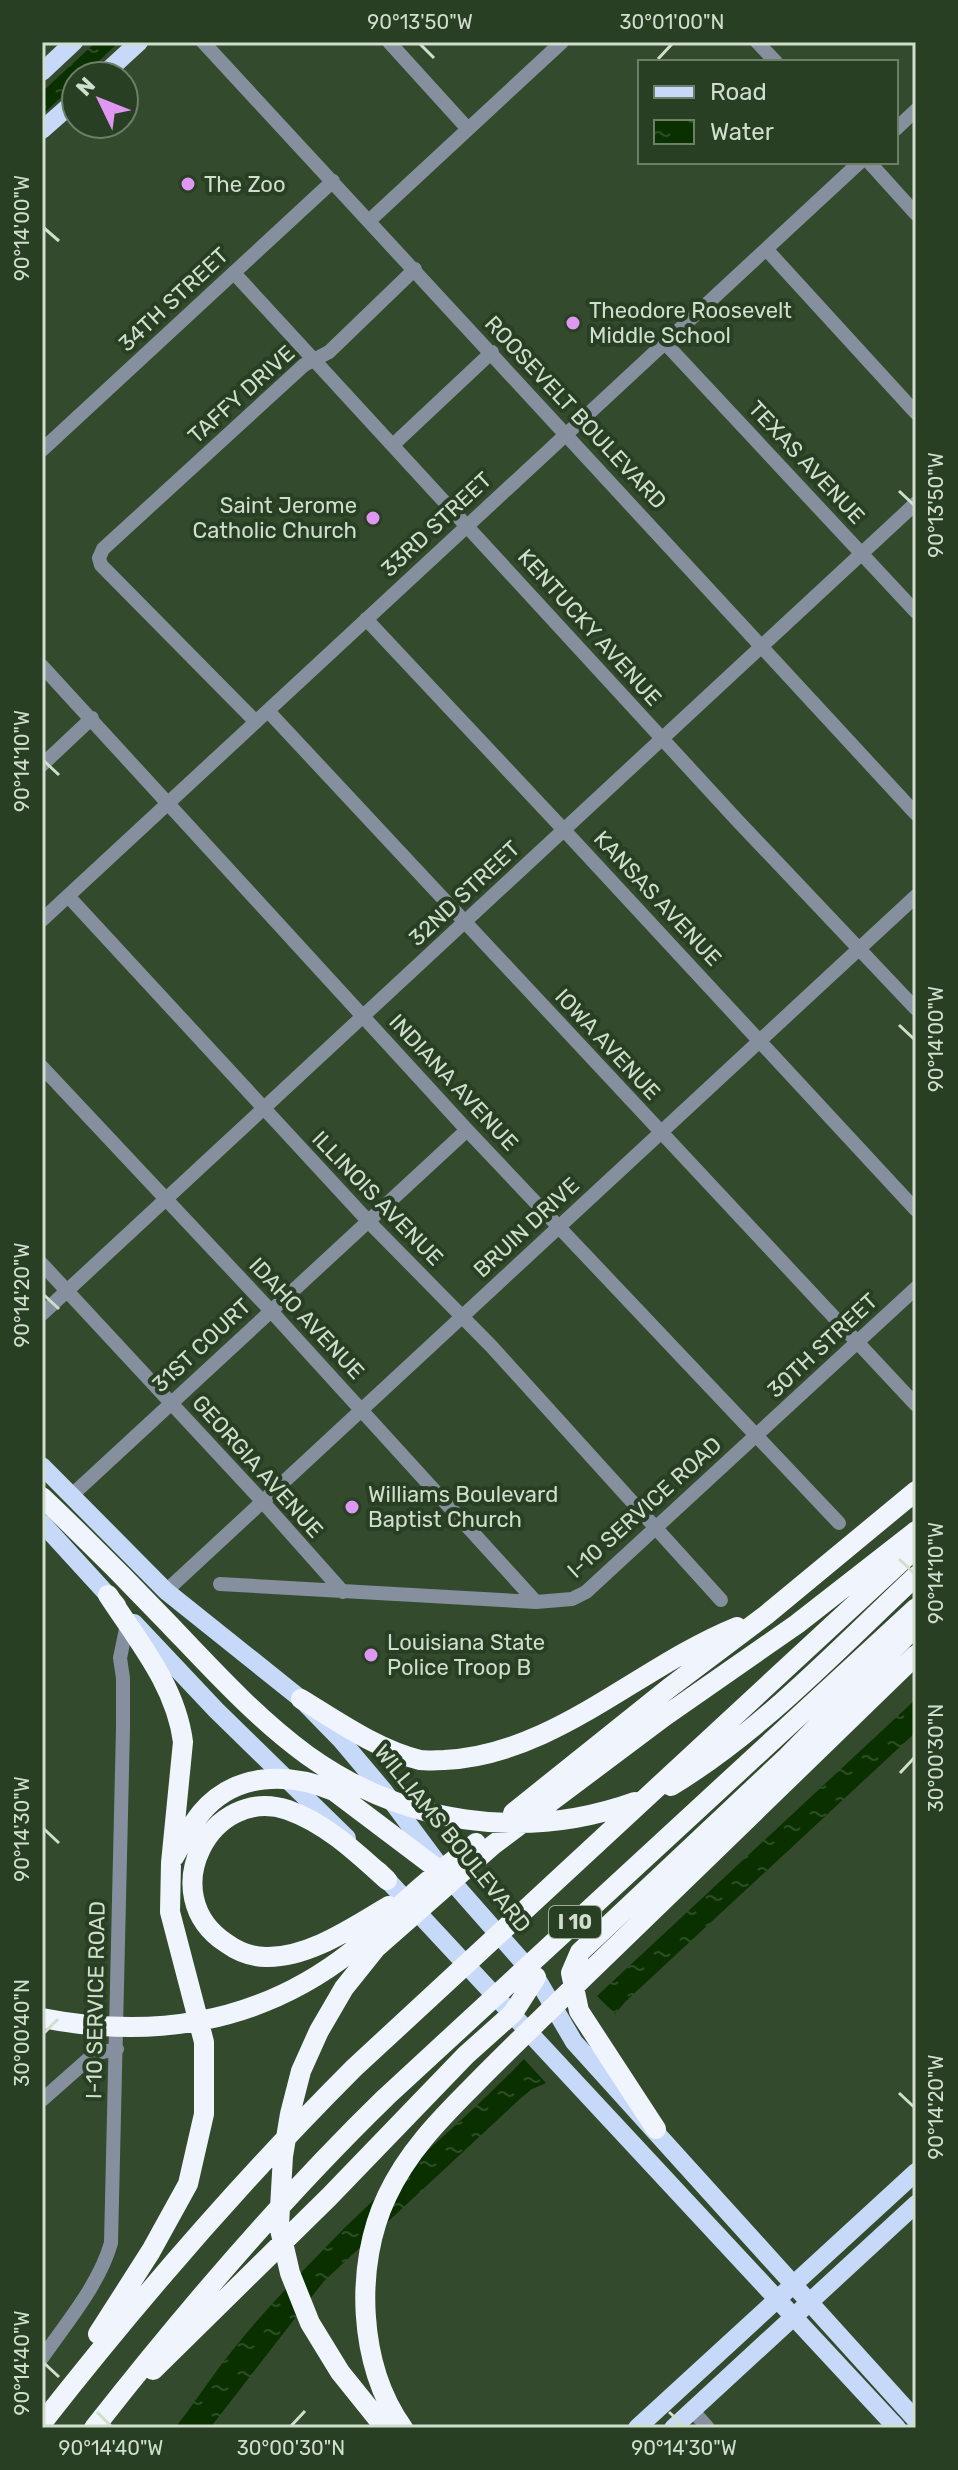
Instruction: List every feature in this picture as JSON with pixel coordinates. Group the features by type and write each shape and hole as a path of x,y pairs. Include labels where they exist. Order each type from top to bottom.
{"highway":[{"path":"42,2018 82,2026 143,2029 193,2023 237,2012 288,1992 352,1951 416,1890 669,1688 766,1615 916,1491"},
{"path":"42,1497 260,1716 306,1754 354,1784 413,1809 453,1819 499,1824 544,1823 598,1814 667,1788 742,1737 916,1576"},
{"path":"385,2428 340,2372 310,2323 290,2273 279,2225 283,2156 301,2071 319,2031 344,1988 376,1948 493,1845 665,1716 797,1624 916,1531"},
{"name":"I 10","path":"42,2422 186,2246 248,2176 354,2068 916,1548"},
{"path":"42,2422 151,2251 188,2184 204,2114 204,2042 170,1912 171,1863 183,1742 181,1724 167,1686 108,1595"},
{"name":"I 10","path":"96,2428 174,2325 327,2154 916,1608"},
{"path":"301,1699 353,1731 396,1751 422,1760 466,1759 523,1744 594,1706 671,1659 766,1615"},
{"path":"656,2129 579,2011 571,1973 580,1952 787,1757 916,1626"},
{"path":"403,2428 373,2367 365,2309 373,2231 399,2171 425,2134 497,2061 916,1655"},
{"path":"171,1863 200,1814 216,1799 245,1781 285,1777 316,1783 334,1791 448,1877"},
{"path":"387,1880 336,1835 289,1811 262,1806 246,1809 215,1828 201,1847 195,1862 193,1902 204,1924 232,1948 266,1958 291,1954 328,1939 416,1890"},
{"path":"96,2428 212,2309 329,2197 466,2055 513,2013 536,1977"},
{"path":"466,2055 504,2033 517,2032 535,2040"}],"main road":[{"path":"42,72 74,42"},
{"path":"119,60 139,42"},
{"path":"42,130 60,114"},
{"name":"WILLIAMS BOULEVARD","path":"42,1466 166,1591 301,1699 341,1740 448,1877 536,1977 574,2042 656,2129 916,2420"},
{"path":"42,1523 216,1710 387,1880 513,2013 897,2428"},
{"path":"637,2428 916,2172"},
{"path":"673,2428 916,2205"},
{"path":"658,2428 693,2392 695,2384 691,2378"}],"street":[{"name":"ROOSEVELT BOULEVARD","path":"203,42 916,814"},
{"path":"389,42 468,129"},
{"path":"370,220 562,42"},
{"path":"757,42 774,60"},
{"path":"898,127 916,110"},
{"name":"33RD STREET","path":"42,920 858,164"},
{"path":"871,164 916,214"},
{"name":"34TH STREET","path":"42,450 333,181"},
{"path":"767,250 916,413"},
{"name":"TAFFY DRIVE","path":"256,722 101,565 99,557 103,549 314,358 329,352 415,269"},
{"name":"KENTUCKY AVENUE","path":"234,273 662,739 916,1009"},
{"name":"TEXAS AVENUE","path":"665,343 916,612"},
{"path":"394,444 492,352"},
{"name":"32ND STREET","path":"42,1314 916,503"},
{"name":"KANSAS AVENUE","path":"366,619 916,1210"},
{"name":"INDIANA AVENUE","path":"42,666 467,1130 839,1523"},
{"name":"IOWA AVENUE","path":"268,711 916,1405"},
{"path":"42,765 92,718"},
{"name":"ILLINOIS AVENUE","path":"68,896 369,1222 462,1316 721,1600"},
{"name":"BRUIN DRIVE","path":"166,1591 916,896"},
{"name":"IDAHO AVENUE","path":"42,1067 271,1311 536,1602"},
{"name":"31ST COURT","path":"72,1495 467,1130"},
{"name":"GEORGIA AVENUE","path":"42,1264 343,1592"},
{"name":"30TH STREET","path":"758,1435 916,1288"},
{"name":"I-10 SERVICE ROAD","path":"220,1584 536,1602 572,1599 586,1592 758,1435"},
{"name":"I-10 SERVICE ROAD","path":"42,2358 96,2277 111,2243 123,1728 120,1658 127,1624"},
{"path":"42,2100 94,2054 117,2049"},
{"path":"693,2411 708,2428"}],"water":[{"path":"96,42 119,42 100,60 77,60"},
{"path":"60,75 60,98 42,115 42,92"},
{"path":"916,1699 916,1732 615,2014 597,1996"},
{"path":"524,2059 546,2083 521,2098 324,2281 210,2428 175,2428 230,2353 296,2278 348,2224"}],"place":[{"name":"The Zoo","path":"188,184"},
{"name":"Theodore Roosevelt Middle School","path":"573,323"},
{"name":"Saint Jerome Catholic Church","path":"373,518"},
{"name":"Williams Boulevard Baptist Church","path":"352,1507"},
{"name":"Louisiana State Police Troop B","path":"371,1655"}]}
